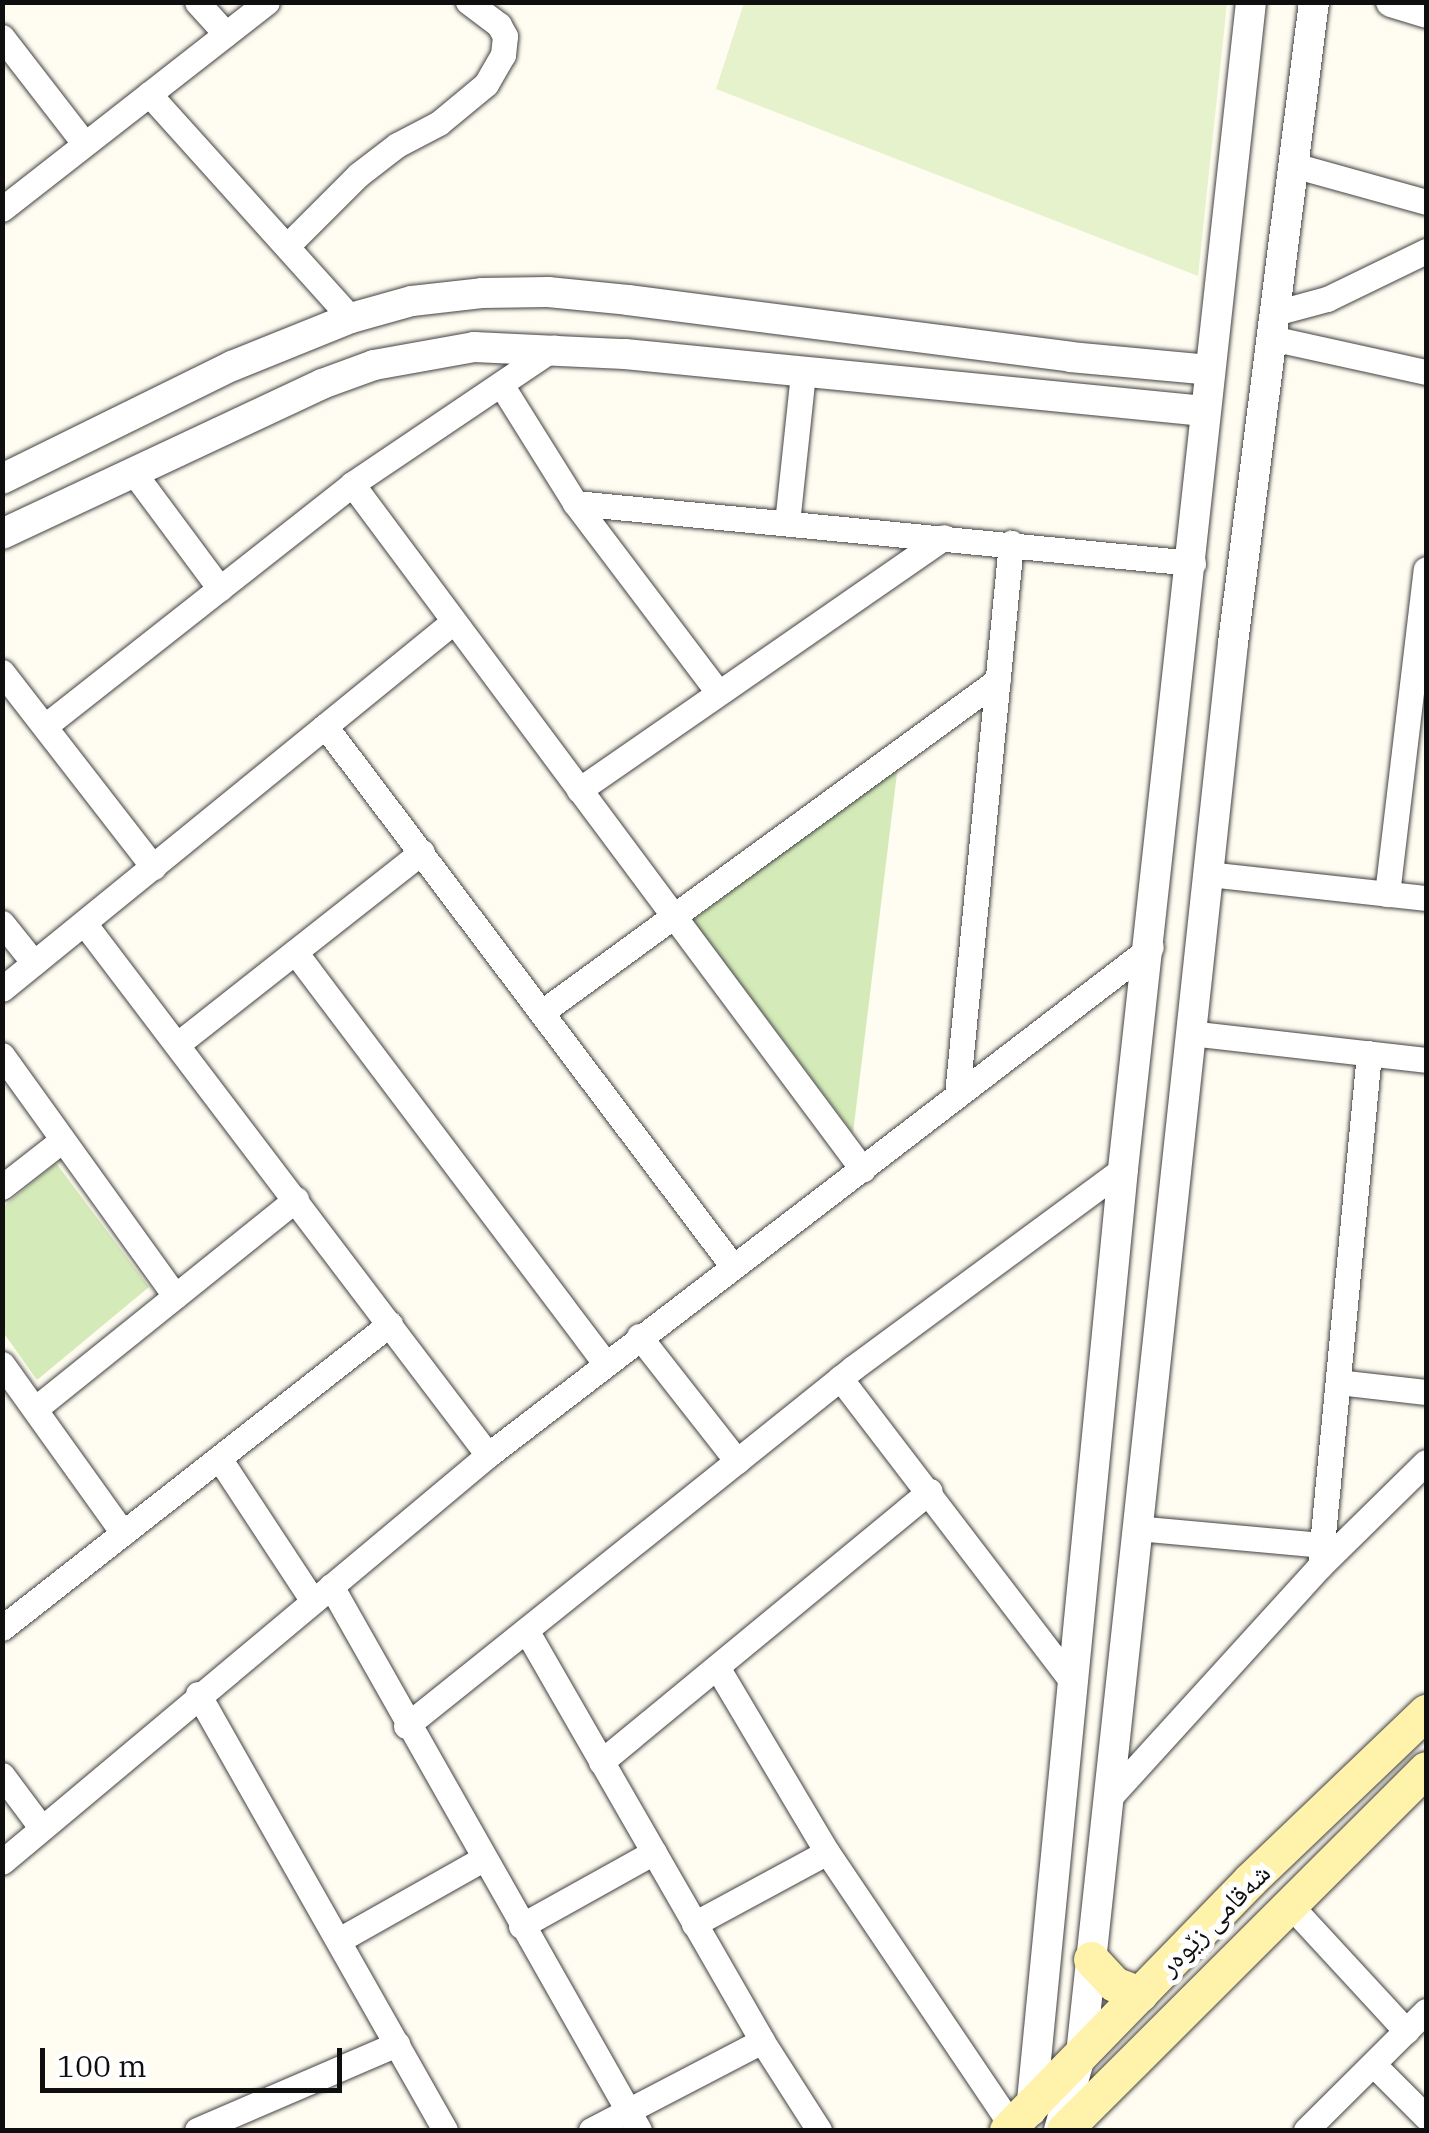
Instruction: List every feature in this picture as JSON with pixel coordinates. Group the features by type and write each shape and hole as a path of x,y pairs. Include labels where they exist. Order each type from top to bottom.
{"main road":[{"name":"شەقامی زێوەر","path":"1037,2126 1081,2054 1250,1881 1426,1712"},
{"name":"شەقامی زێوەر","path":"1037,2126 1290,1904 1426,1769"},
{"path":"1091,1959 1114,1984 1140,1994"}],"street":[{"path":"197,2 226,34"},
{"path":"2,209 267,2"},
{"path":"286,246 358,175 397,146 440,123 486,84 503,55 505,36 500,25 468,2"},
{"path":"1037,2126 1047,1912 1124,1168 1193,562 1204,411 1251,2"},
{"path":"1081,2054 1233,643 1314,2"},
{"path":"1391,2 1426,14"},
{"path":"2,37 84,143"},
{"path":"148,94 351,318"},
{"path":"1293,166 1426,202"},
{"path":"1273,325 1426,251"},
{"path":"44,515 10,476 232,366 351,318 412,301 482,292 548,292 1209,370"},
{"path":"1273,325 1426,372"},
{"path":"2,534 374,365 474,347 554,348 1204,411"},
{"path":"45,726 352,484 554,348"},
{"path":"787,523 802,372"},
{"path":"502,386 575,503 717,691"},
{"path":"134,473 220,588"},
{"path":"352,484 863,1170"},
{"path":"575,503 1193,562"},
{"path":"579,790 944,537"},
{"path":"957,1095 1010,543"},
{"path":"1387,894 1426,569"},
{"path":"2,989 453,622"},
{"path":"1185,638 1233,643"},
{"path":"2,672 153,867"},
{"path":"542,1012 998,680"},
{"path":"2,716 23,700"},
{"path":"325,726 731,1264"},
{"path":"179,1043 422,852"},
{"path":"1208,874 1426,898"},
{"path":"84,922 488,1455"},
{"path":"2,923 34,963"},
{"path":"2,1862 40,1826 488,1455 731,1264 863,1170 1151,947"},
{"path":"295,952 604,1363"},
{"path":"1190,1033 1426,1060"},
{"path":"1321,1556 1369,1053"},
{"path":"2,1055 175,1296"},
{"path":"2,1187 61,1141"},
{"path":"406,1726 840,1378 1124,1168"},
{"path":"35,1409 296,1199"},
{"path":"4,1622 390,1324"},
{"path":"638,1336 737,1461"},
{"path":"2,1364 124,1533"},
{"path":"840,1378 1073,1683"},
{"path":"1338,1382 1426,1392"},
{"path":"218,1458 322,1593 406,1726 634,2121"},
{"path":"1108,1799 1321,1556 1426,1462"},
{"path":"602,1762 930,1491"},
{"path":"1136,1528 1321,1556"},
{"path":"526,1630 762,2041 820,2130"},
{"path":"717,1667 827,1852 1037,2126"},
{"path":"198,1694 445,2130"},
{"path":"2,1774 40,1826"},
{"path":"521,1926 654,1852"},
{"path":"694,1924 827,1852"},
{"path":"339,1940 483,1859"},
{"path":"1290,1904 1406,2031"},
{"path":"1047,1912 1096,1916"},
{"path":"1306,2130 1426,2011"},
{"path":"590,2130 634,2121 762,2041"},
{"path":"197,2130 397,2044"},
{"path":"1374,2065 1426,2117"}],"green space":[{"path":"744,3 1227,3 1198,276 716,89"},
{"path":"898,765 853,1133 693,920"},
{"path":"56,1163 149,1287 37,1380 3,1332 3,1207"}]}
